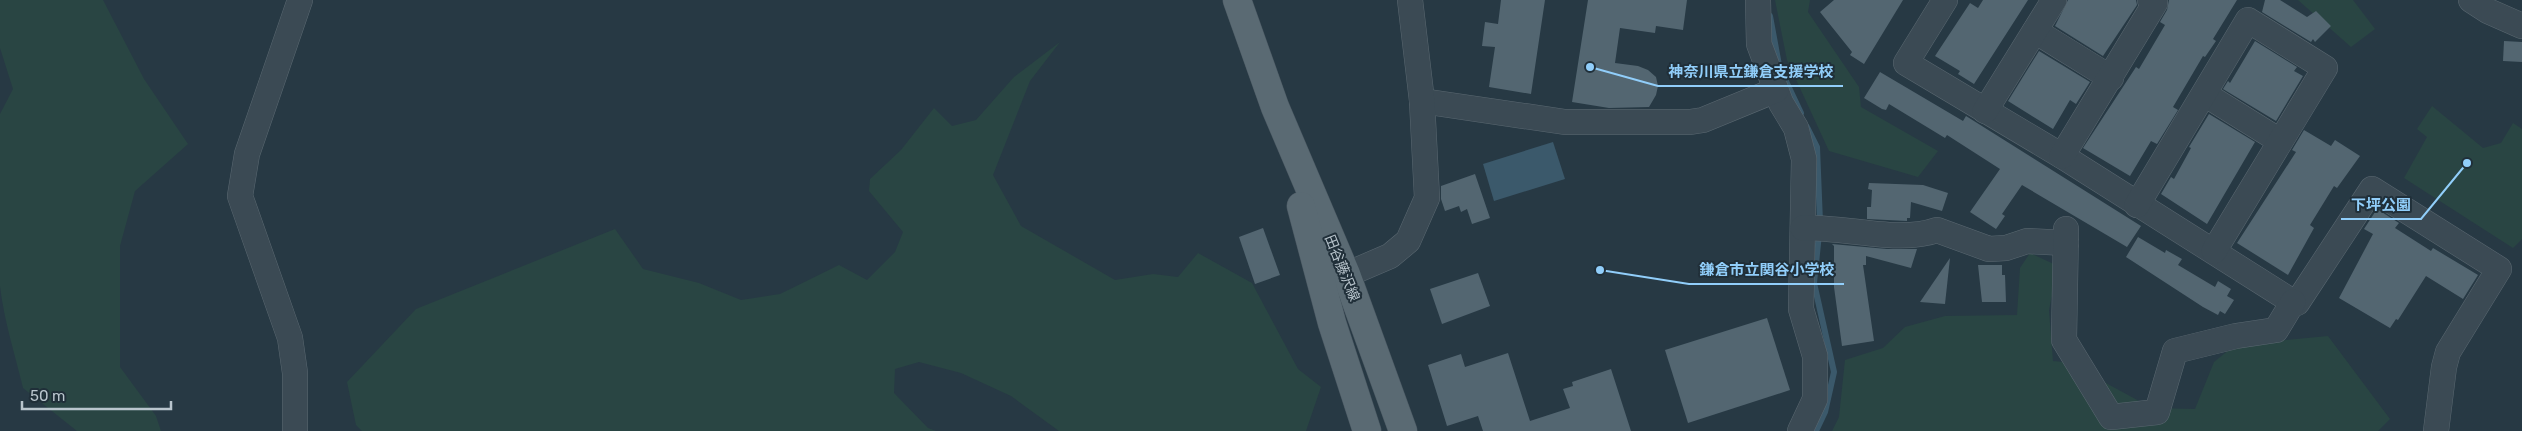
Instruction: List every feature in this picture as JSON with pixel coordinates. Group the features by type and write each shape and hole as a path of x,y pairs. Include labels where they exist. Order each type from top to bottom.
{"main road":[{"name":"田谷藤沢線","path":"1237,0 1275,108 1346,274 1403,431"},
{"name":"田谷藤沢線","path":"1275,108 1328,307 1366,431"}],"street":[{"path":"295,431 296,373 290,338 240,196 247,154 300,0"},
{"path":"1328,307 1335,287 1341,277 1390,256 1408,240 1426,198 1422,101 1410,0"},
{"path":"1758,0 1759,44 1776,90 1796,128 1804,160 1814,228 1801,309 1815,356 1815,399 1800,431"},
{"path":"1945,0 1898,57 2062,156 2293,302 2297,303 2372,190 2499,269 2454,338 2448,352 2444,367 2436,431"},
{"path":"1985,111 2054,0"},
{"path":"2062,156 2111,78 2154,3 2150,0"},
{"path":"2485,4 2522,26"},
{"path":"2137,205 2206,95 2248,20 2325,68 2214,251"},
{"path":"2035,31 2111,78"},
{"path":"1422,101 1566,122 1690,122 1703,120 1776,90"},
{"path":"2206,95 2280,141"},
{"path":"1814,228 1900,234 1937,230 1989,249 2006,248 2027,240 2066,236 2064,340 2111,417 2157,412 2175,352 2236,336 2276,330 2293,302"}],"green space":[{"path":"0,0 103,0 144,79 188,144 135,191 120,246 120,367 156,416 161,431 77,431 23,388 7,325 0,286 0,114 13,89 0,48"},
{"path":"1775,0 1810,0 1808,12 1859,87 1861,107 1938,151 1918,177 1829,151 1787,60"},
{"path":"2298,0 2353,0 2375,29 2351,47"},
{"path":"1060,42 1030,81 993,175 1021,226 1115,280 1153,274 1178,277 1198,253 1252,283 1298,369 1321,387 1306,431 1059,431 1011,396 961,373 919,362 895,369 894,393 928,428 936,431 362,431 356,425 347,382 416,309 615,229 643,269 699,283 741,300 780,294 839,265 867,280 895,252 903,232 869,191 870,179 901,150 934,108 952,126 976,120 1014,77"},
{"path":"2432,106 2483,148 2501,143 2513,123 2522,129 2522,239 2513,248 2404,178 2427,137 2417,129"},
{"path":"2030,253 2058,266 2049,310 2053,361 2083,364 2104,382 2152,408 2195,409 2214,362 2235,345 2328,336 2390,419 2378,431 1832,431 1839,417 1845,360 1883,348 1905,327 1945,316 2017,315 2020,268"}],"water":[{"path":"1553,142 1565,179 1494,201 1483,164"}],"building":[{"path":"1501,0 1545,0 1531,94 1489,87 1495,47 1482,46 1485,22 1498,24"},
{"path":"1588,0 1687,0 1683,30 1656,26 1655,33 1620,28 1615,63 1638,66 1648,70 1656,77 1658,86 1656,95 1649,107 1609,108 1572,102"},
{"path":"1834,0 1903,0 1864,64 1850,55 1852,52 1820,12"},
{"path":"1983,0 2028,0 1974,84 1958,74 1960,71 1935,56 1970,3 1978,8"},
{"path":"2068,0 2136,0 2137,5 2103,56 2055,26"},
{"path":"2169,0 2237,0 2213,39 2216,41 2205,57 2203,56 2173,107 2178,110 2157,144 2151,141 2130,176 2083,148 2136,67 2139,69 2165,25 2160,22 2167,10"},
{"path":"2265,0 2280,0 2307,17 2316,11 2331,26 2315,42 2313,39 2311,42 2262,12"},
{"path":"2255,41 2297,67 2294,71 2303,76 2276,121 2223,89 2228,81 2230,83"},
{"path":"2504,41 2522,42 2522,62 2503,61"},
{"path":"2039,51 2090,82 2076,104 2070,100 2053,129 2008,101"},
{"path":"1880,72 1963,121 1966,116 2141,226 2127,247 2022,185 2002,214 2005,216 1996,229 1970,212 2000,169 1947,135 1945,138 1889,104 1886,110 1864,98"},
{"path":"2209,114 2255,142 2207,224 2161,194 2171,177 2174,179 2191,148 2189,147"},
{"path":"2304,130 2331,146 2335,140 2360,156 2337,188 2334,186 2310,225 2314,228 2288,275 2237,243 2296,152 2292,150"},
{"path":"1475,174 1490,218 1472,224 1467,209 1461,212 1459,206 1445,211 1441,199 1441,186"},
{"path":"1869,183 1923,185 1948,193 1942,211 1911,202 1910,218 1907,218 1907,221 1867,219 1867,207 1871,207 1872,190 1868,189"},
{"path":"2377,209 2399,223 2395,228 2431,251 2433,248 2478,275 2463,299 2426,276 2398,320 2396,319 2390,328 2339,298 2373,234 2364,229"},
{"path":"1263,228 1280,275 1255,284 1239,237"},
{"path":"2138,237 2165,253 2166,250 2182,259 2178,265 2215,287 2218,281 2231,289 2227,296 2234,300 2225,314 2220,311 2218,315 2203,307 2126,257"},
{"path":"1832,244 1887,249 1917,249 1911,268 1866,256 1866,265 1863,265 1874,341 1842,346 1834,287 1834,246"},
{"path":"1950,258 1945,304 1920,302"},
{"path":"1978,265 2002,265 2002,275 2005,275 2006,302 1982,302"},
{"path":"1478,273 1490,306 1442,324 1430,289"},
{"path":"1767,318 1790,390 1688,423 1665,350"},
{"path":"1508,353 1530,421 1570,408 1563,389 1573,386 1572,382 1611,369 1631,431 1483,431 1478,416 1447,426 1428,365 1461,354 1465,367"}],"waterway":[{"path":"1770,16 1779,65"},
{"path":"1784,77 1801,113"},
{"path":"1807,127 1817,147 1820,222"},
{"path":"1816,431 1825,412 1834,372 1814,283 1819,234"}],"place":[{"name":"神奈川県立鎌倉支援学校","path":"1590,67"},
{"name":"下坪公園","path":"2467,163"},
{"name":"鎌倉市立関谷小学校","path":"1600,270"}]}
